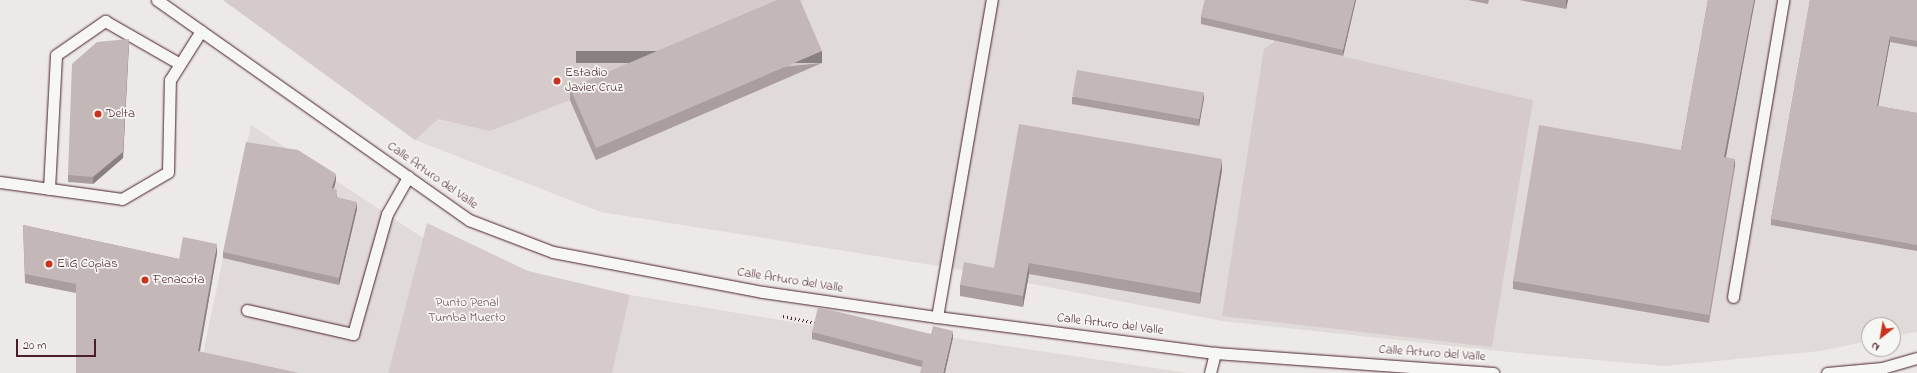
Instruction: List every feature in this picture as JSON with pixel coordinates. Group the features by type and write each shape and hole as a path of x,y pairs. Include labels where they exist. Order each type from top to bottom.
{"lane":[{"name":"Calle Arturo del Valle","path":"158,0 469,220 553,252 763,292 937,318 1215,353 1493,373"},
{"path":"937,318 992,0"},
{"path":"1733,296 1782,0"},
{"path":"49,189 56,55 105,21 180,64"},
{"path":"0,182 122,199 168,172 170,80 201,31"},
{"path":"247,310 354,334 387,214 408,177"},
{"path":"1210,373 1215,353"},
{"path":"1827,373 1882,368 1917,358"}],"path":[{"path":"774,315 819,323"}],"shaded area":[{"path":"223,0 1917,0 1917,332 1901,335 1901,317 1861,317 1861,343 1820,351 1665,366 1519,353 1222,321 945,267 601,212 415,140"},
{"path":"251,125 423,238 388,373 199,373"},
{"path":"630,295 815,326 945,373 612,373"},
{"path":"953,338 1188,373 945,373"}],"green space":[{"name":"Estadio Javier Cruz","path":"223,0 804,0 797,3 822,63 596,160 570,100 490,131 438,119 415,140"},
{"path":"1275,41 1533,100 1492,347 1222,316 1264,49"},
{"name":"Punto Penal Tumba Muerto","path":"427,223 528,271 630,295 612,373 388,373"}],"building":[{"path":"777,0 800,0 822,51 596,148 570,88"},
{"path":"1205,0 1355,0 1343,50 1201,17"},
{"path":"1708,0 1754,0 1724,157 1735,159 1709,315 1513,281 1539,125 1681,150"},
{"path":"1810,0 1917,0 1917,41 1890,36 1877,106 1917,113 1917,245 1771,219"},
{"name":"Delta","path":"129,39 123,152 93,177 68,175 72,64 97,42"},
{"path":"1077,70 1204,92 1199,119 1072,97"},
{"path":"1019,124 1222,159 1200,293 1029,263 1023,296 960,285 964,262 994,268"},
{"path":"246,142 298,150 336,174 332,188 337,190 336,197 357,202 339,278 223,252"},
{"path":"23,225 179,259 183,237 217,244 198,351 299,373 76,373 76,284 25,274"},
{"path":"818,307 931,334 933,326 953,331 943,373 920,373 923,361 812,332"}],"place":[{"name":"Estadio Javier Cruz","path":"557,81"},
{"name":"Delta","path":"98,114"},
{"name":"EliG Copias","path":"49,264"},
{"name":"Fenacota","path":"145,280"}]}
